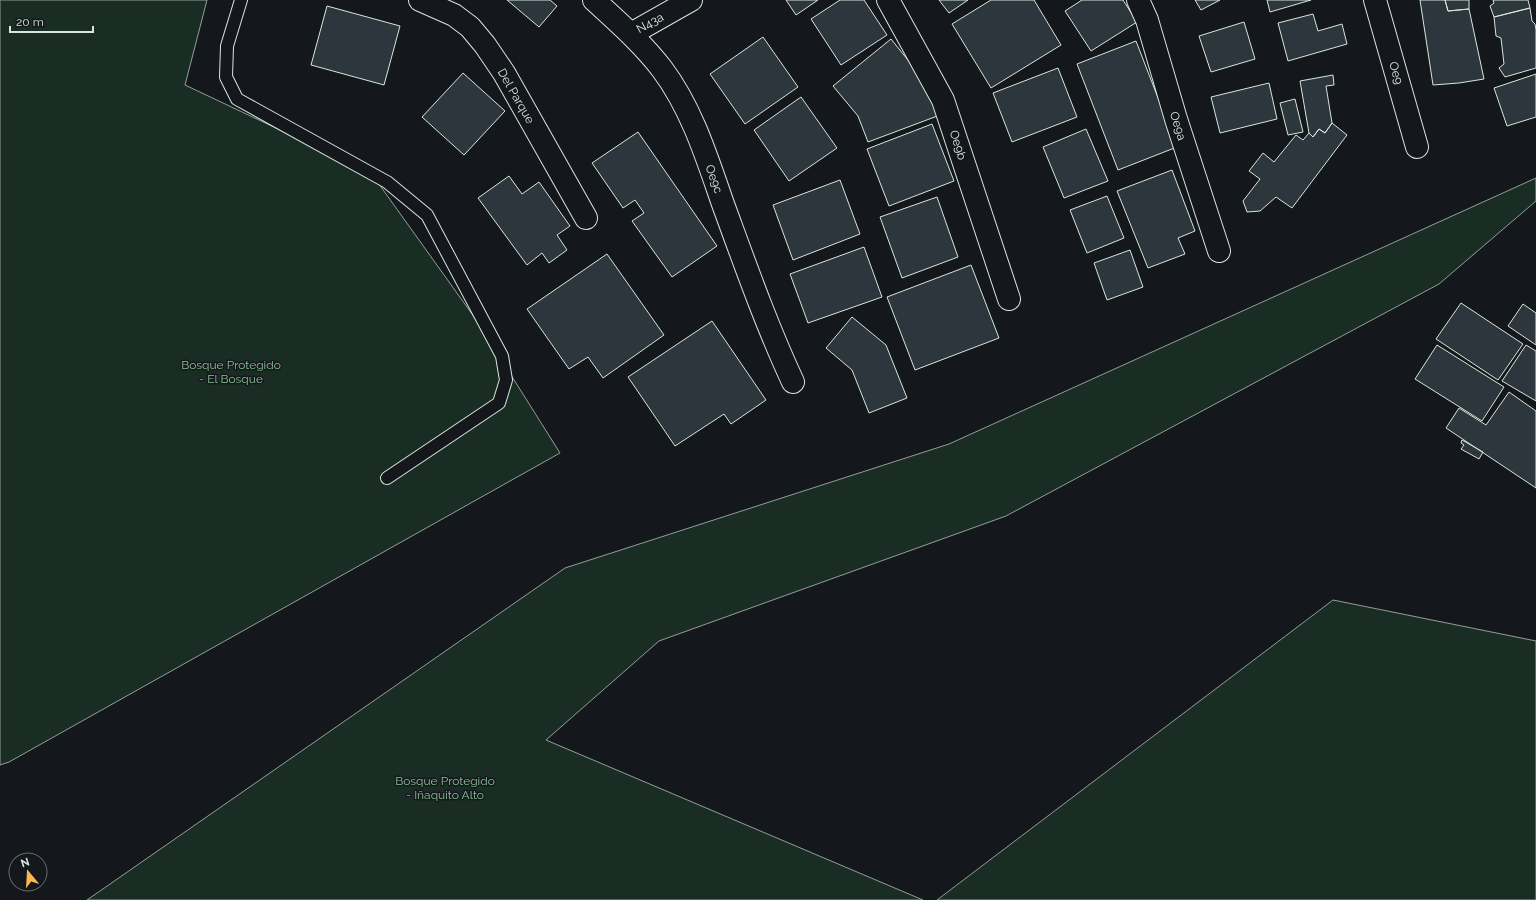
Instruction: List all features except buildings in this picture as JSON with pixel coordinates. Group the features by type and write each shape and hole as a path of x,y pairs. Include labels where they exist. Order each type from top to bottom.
{"street":[{"name":"Del Parque","path":"420,0 454,15 470,27 485,45 504,74 586,218"},
{"name":"Oe9c","path":"594,0 631,34 662,69 688,112 711,169 758,300 793,382"},
{"name":"N43a","path":"631,34 691,0"},
{"name":"Oe9b","path":"888,0 943,100 1009,299"},
{"name":"Oe9a","path":"1138,0 1147,20 1176,119 1219,251"},
{"name":"Oe9","path":"1375,0 1417,147"}],"lane":[{"path":"241,0 227,46 226,77 237,99 387,182 426,215 502,356 506,380 499,403 387,478"}],"green space":[{"name":"Bosque Protegido - El Bosque","path":"0,0 207,0 185,85 371,173 477,321 560,453 9,762 0,765"},
{"name":"Bosque Protegido - Iñaquito Alto","path":"1536,178 1536,201 1439,284 1006,516 659,641 546,740 923,900 87,900 565,568 949,444"},
{"path":"1333,600 1536,641 1536,900 937,900"}]}
